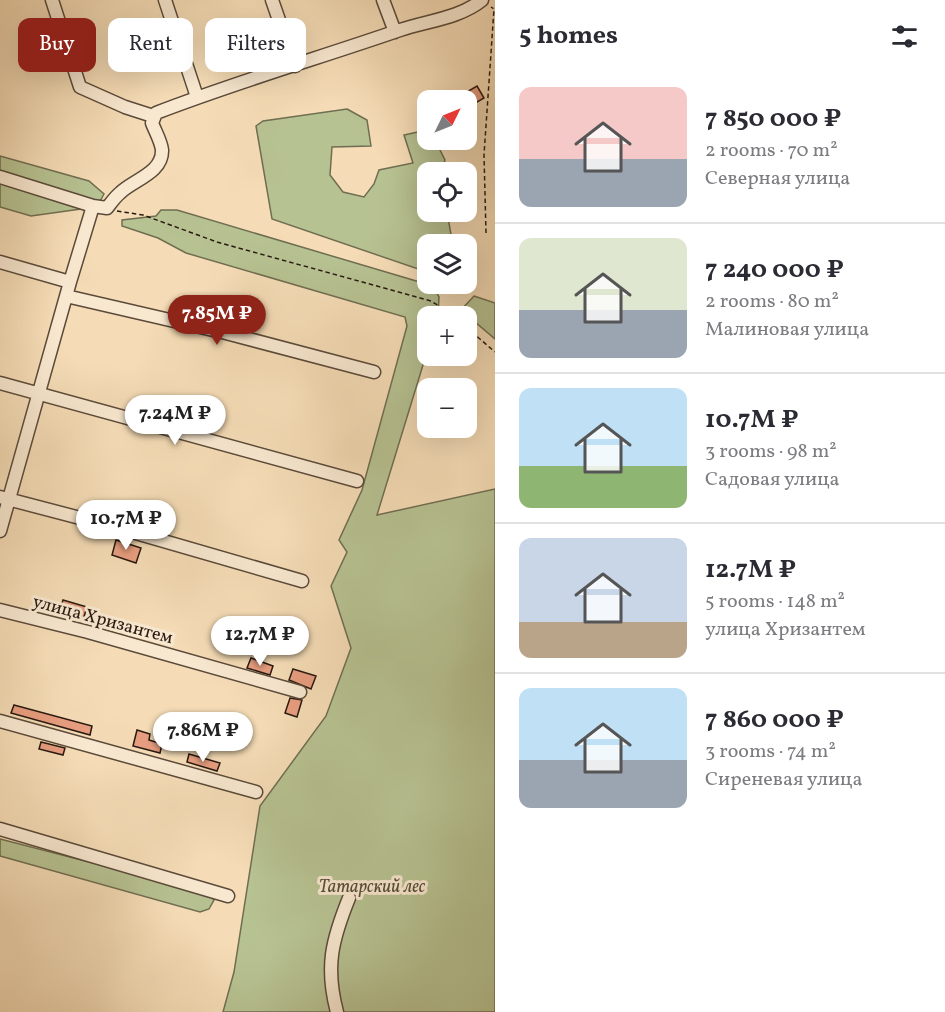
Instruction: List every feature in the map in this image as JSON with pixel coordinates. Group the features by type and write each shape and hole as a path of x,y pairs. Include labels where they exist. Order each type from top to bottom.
{"street":[{"path":"52,0 80,87 124,107 153,116 197,97 276,72"},
{"path":"165,0 197,97"},
{"path":"272,0 278,18"},
{"path":"383,0 394,32"},
{"path":"306,62 471,9 485,2"},
{"path":"0,177 93,206 107,208 120,192 143,178 161,159 161,145 152,123 153,116"},
{"path":"0,531 4,498 40,393 93,206"},
{"path":"0,262 70,282"},
{"path":"66,296 226,333 374,372"},
{"path":"0,383 357,481"},
{"path":"4,498 123,529 302,581"},
{"name":"улица Хризантем","path":"0,610 88,632 300,692"},
{"path":"0,721 256,792"},
{"path":"0,829 228,896"},
{"path":"337,1012 331,988 332,963 336,933 350,898"}],"path":[{"path":"485,2 494,9 484,155 486,233"},
{"path":"107,208 142,215 217,242 431,301 439,306"},
{"path":"477,336 495,352"}],"green space":[{"path":"347,109 367,120 371,146 332,147 330,175 343,192 364,197 374,184 379,170 413,163 404,135 417,132 417,150 440,150 445,160 444,162 417,162 417,222 449,222 451,234 417,234 417,269 272,219 256,126 263,121"},
{"path":"0,156 89,181 104,194 99,203 81,209 31,216 0,207"},
{"name":"Татарский лес","path":"161,210 177,210 417,281 417,294 437,294 439,297 439,306 417,306 417,366 423,366 419,378 417,378 417,385 377,515 495,489 495,1012 223,1012 234,972 260,806 326,716 351,648 331,586 347,552 339,540 362,490 407,326 405,317 186,253 158,238 122,226 122,220 156,216"},
{"path":"474,296 495,303 495,339 477,324 477,306 465,306"},
{"path":"0,839 209,893 214,900 209,909 200,912 0,856"}],"building":[{"path":"477,86 484,98 477,102 477,90 470,90"},
{"path":"147,503 157,506 152,526 142,523"},
{"path":"116,540 141,548 136,563 112,555"},
{"path":"63,600 87,607 83,620 59,613"},
{"path":"251,658 273,666 270,675 247,668"},
{"path":"293,669 316,676 311,689 289,680"},
{"path":"290,698 302,700 297,717 285,713"},
{"path":"14,705 92,726 90,735 11,713"},
{"path":"137,730 150,734 149,740 162,744 160,753 133,746"},
{"path":"41,742 65,748 63,755 39,749"},
{"path":"189,754 220,763 217,771 187,762"}]}
